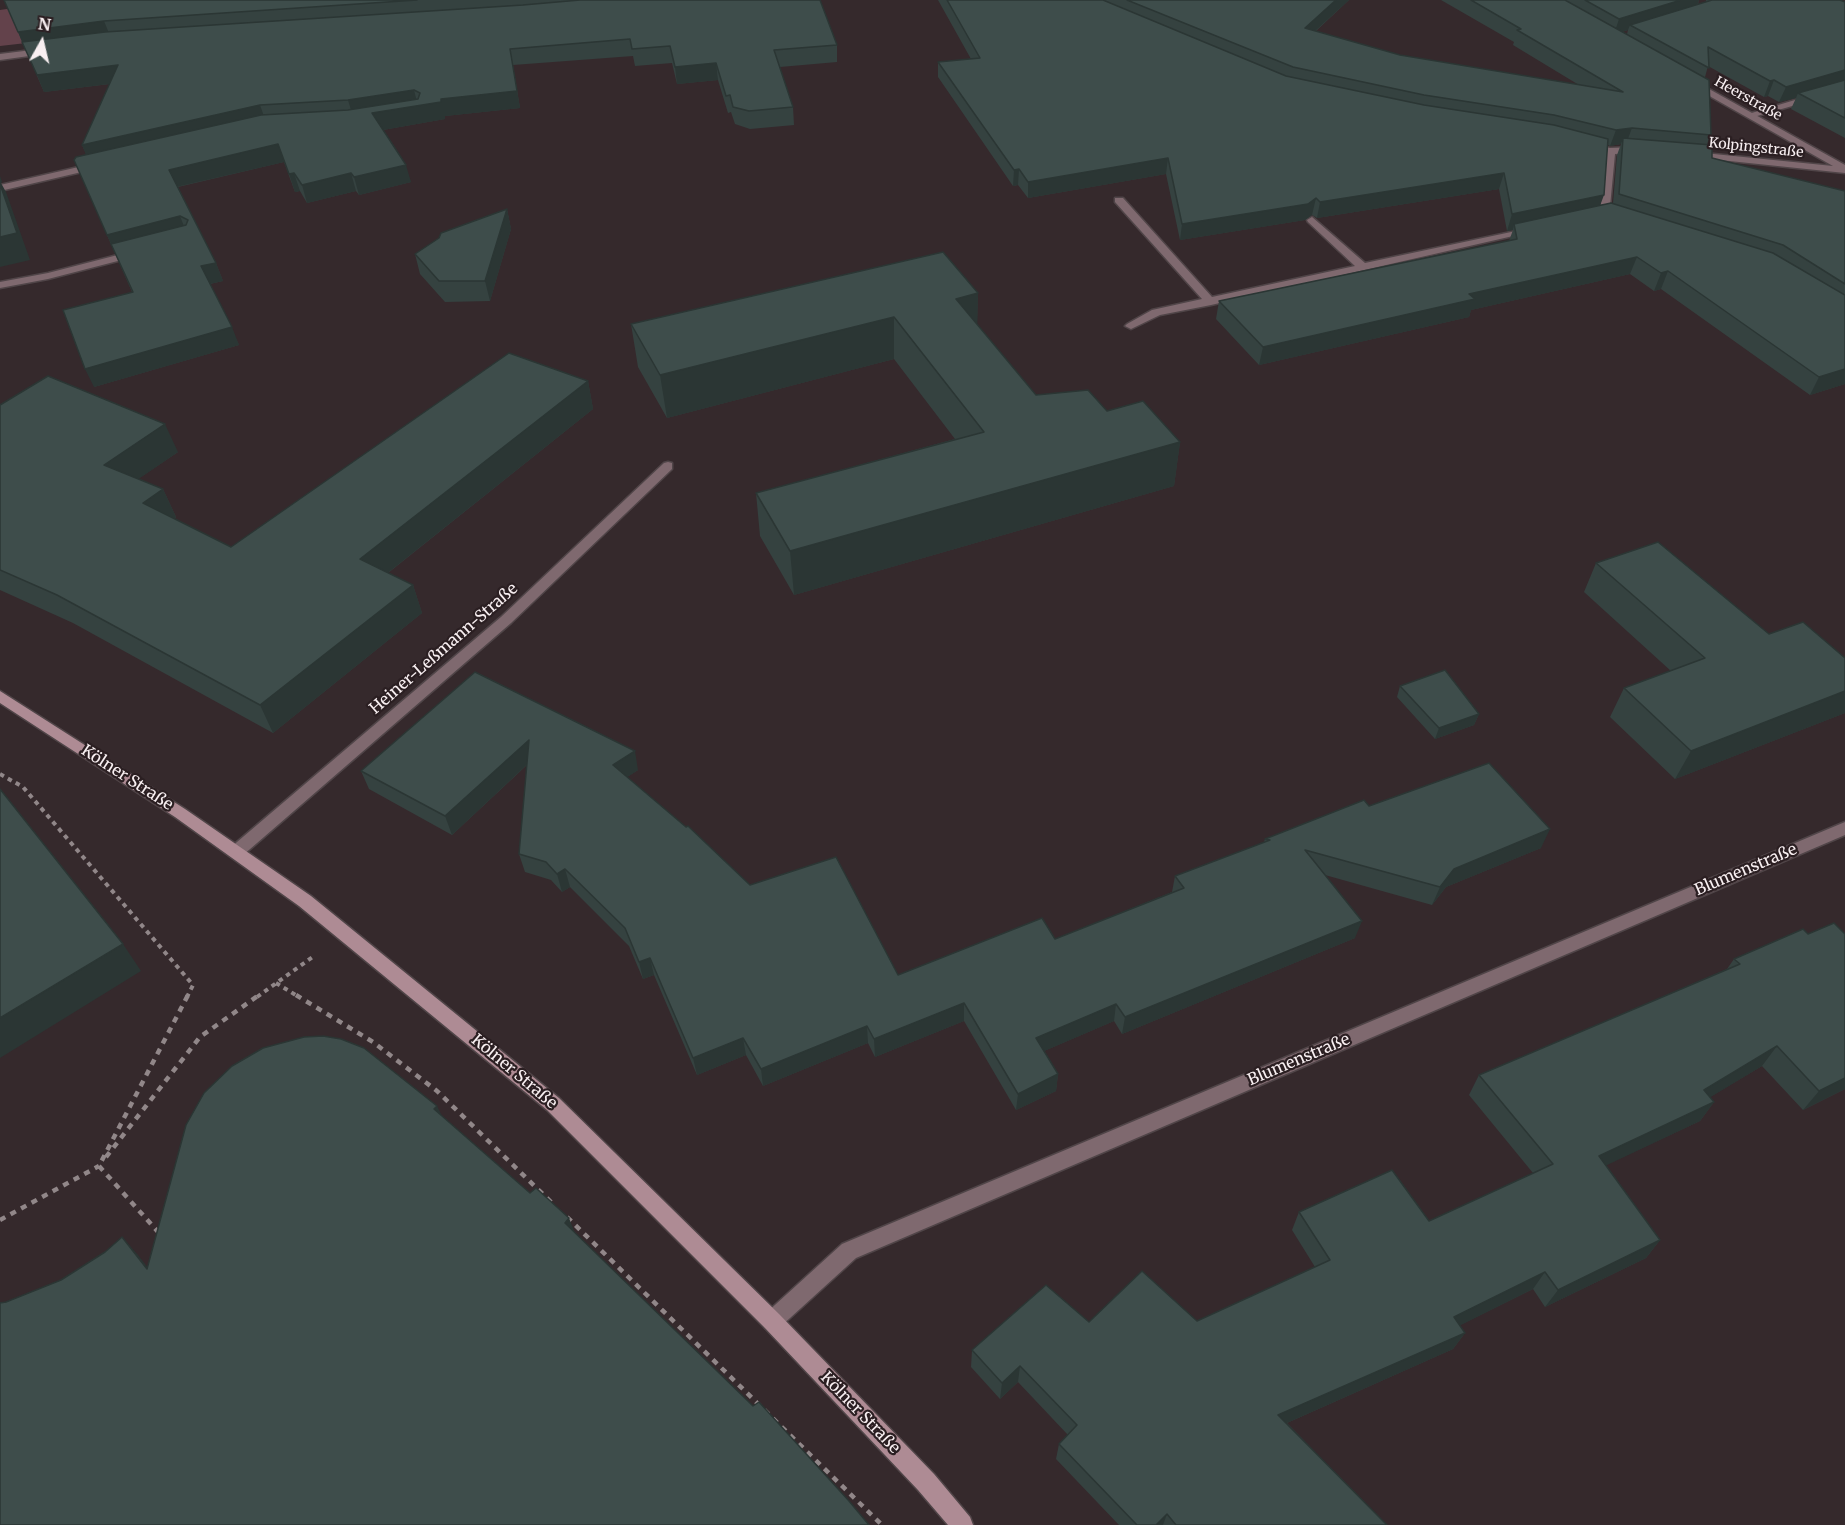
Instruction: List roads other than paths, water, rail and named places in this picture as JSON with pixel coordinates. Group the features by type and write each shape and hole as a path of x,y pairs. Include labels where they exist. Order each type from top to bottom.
{"main road":[{"name":"Kölner Straße","path":"0,696 236,852 305,901 553,1104 772,1321 926,1482 962,1525"}],"street":[{"path":"0,57 56,50"},
{"name":"Heerstraße","path":"1681,77 1845,169"},
{"path":"1750,115 1845,88"},
{"path":"1579,144 1610,151 1626,149 1650,151"},
{"path":"1605,217 1610,151"},
{"name":"Kolpingstraße","path":"1684,154 1845,169"},
{"path":"0,188 104,164"},
{"path":"1119,200 1212,302"},
{"path":"1312,220 1363,267"},
{"path":"1131,326 1156,312 1212,302 1548,227"},
{"path":"0,285 48,276 145,251"},
{"name":"Heiner-Leßmann-Straße","path":"236,852 506,620 668,466"},
{"name":"Blumenstraße","path":"772,1321 849,1251 1845,828"}]}
